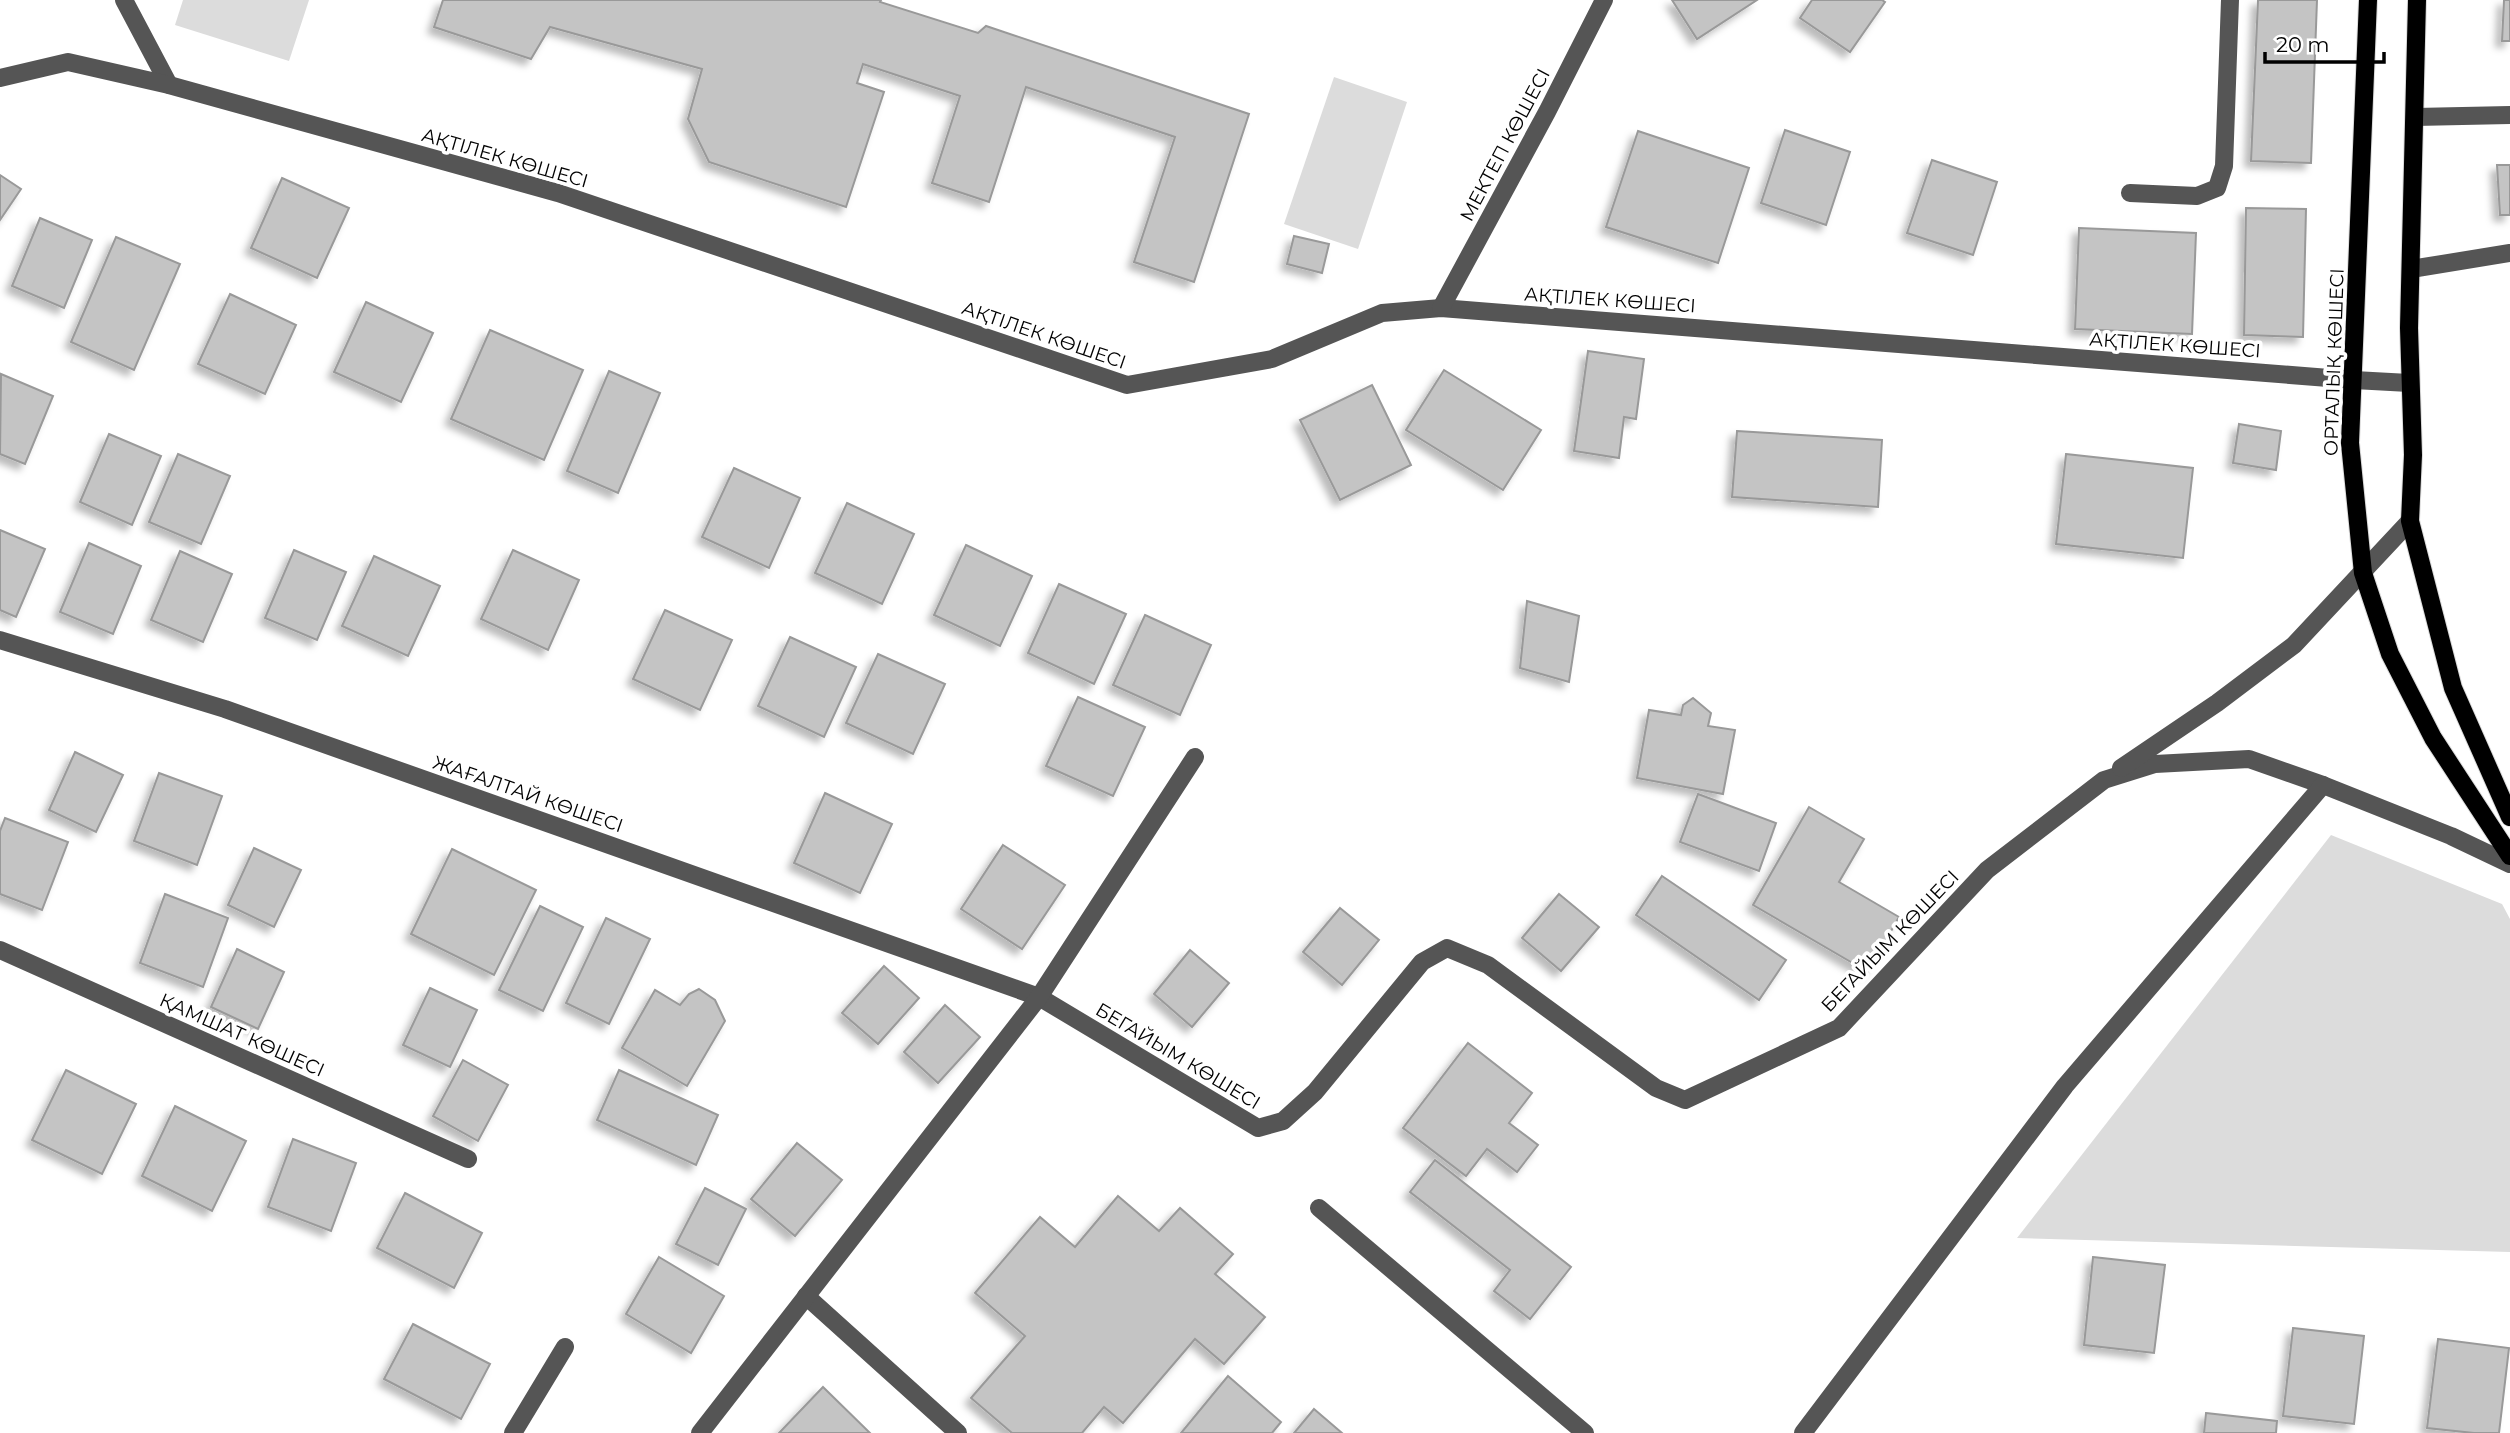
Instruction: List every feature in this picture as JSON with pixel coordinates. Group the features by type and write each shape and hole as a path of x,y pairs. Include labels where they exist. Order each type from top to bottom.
{"main road":[{"name":"ОРТАЛЫҚ КӨШЕСІ","path":"2368,0 2350,443 2362,573 2390,653 2433,738 2510,856"},
{"path":"2417,0 2409,383 2413,454 2410,521 2453,688 2510,817"}],"street":[{"path":"124,0 169,85"},
{"name":"МЕКТЕП КӨШЕСІ","path":"1441,308 1604,0"},
{"path":"2130,192 2197,196 2217,188 2224,166 2230,0"},
{"name":"АҚТІЛЕК КӨШЕСІ","path":"0,79 68,62 169,85 558,193 1127,386 1272,359 1382,313 1441,308 2409,383"},
{"path":"2415,117 2510,115"},
{"path":"2411,269 2510,253"},
{"path":"2104,780 2217,703 2294,645 2410,521"},
{"name":"ЖАҒАЛТАЙ КӨШЕСІ","path":"0,640 225,709 1039,997"},
{"path":"700,1433 1039,997 1195,757"},
{"name":"БЕГАЙЫМ КӨШЕСІ","path":"1039,997 1258,1128 1283,1121 1315,1092 1422,962 1447,948 1488,965 1657,1088 1685,1100 1839,1028 1987,870 2104,780 2155,764 2249,759 2451,836 2510,864"},
{"path":"1802,1433 2065,1086 2323,785"},
{"name":"ҚАМШАТ КӨШЕСІ","path":"0,950 468,1159"},
{"path":"1319,1208 1585,1433"},
{"path":"806,1296 958,1433"},
{"path":"513,1433 565,1347"}],"shaded area":[{"path":"183,0 309,0 289,61 175,25"},
{"path":"1334,77 1407,102 1358,249 1284,224"},
{"path":"2331,835 2502,904 2510,919 2510,1252 2017,1238"}],"building":[{"path":"443,0 881,0 880,2 978,33 986,26 1249,114 1194,282 1134,262 1175,137 1026,87 989,202 932,183 960,96 863,64 857,83 884,92 846,207 709,162 688,119 702,69 550,27 531,59 434,27"},
{"path":"1672,0 1757,0 1697,39"},
{"path":"1812,0 1885,2 1850,52 1800,18"},
{"path":"2258,0 2317,0 2311,163 2251,161"},
{"path":"2504,0 2510,0 2510,41 2502,41"},
{"path":"1785,130 1850,152 1826,225 1761,203"},
{"path":"1638,131 1749,168 1718,263 1606,227"},
{"path":"1932,160 1997,182 1973,255 1907,233"},
{"path":"2497,165 2510,165 2510,215 2500,215"},
{"path":"0,175 21,189 0,220"},
{"path":"282,178 349,208 317,278 251,248"},
{"path":"2246,208 2306,209 2303,337 2244,335"},
{"path":"40,218 92,240 64,308 12,286"},
{"path":"2079,228 2196,233 2192,334 2075,329"},
{"path":"1294,236 1329,244 1322,273 1287,264"},
{"path":"116,237 180,264 134,370 71,342"},
{"path":"230,294 296,325 265,394 198,364"},
{"path":"366,302 433,333 401,402 334,372"},
{"path":"490,330 583,370 544,460 451,419"},
{"path":"1588,351 1644,359 1636,419 1624,417 1619,458 1574,451"},
{"path":"1444,370 1541,430 1503,490 1406,430"},
{"path":"609,371 660,393 618,493 567,471"},
{"path":"1,374 53,396 25,464 0,454"},
{"path":"1372,385 1411,465 1340,500 1300,420"},
{"path":"2239,424 2281,431 2276,470 2233,463"},
{"path":"1737,431 1882,440 1878,507 1732,497"},
{"path":"109,434 161,456 132,525 80,502"},
{"path":"178,454 230,476 201,544 149,522"},
{"path":"2066,454 2193,468 2183,558 2056,544"},
{"path":"734,468 800,498 769,568 702,537"},
{"path":"847,503 914,534 882,604 815,573"},
{"path":"0,530 45,549 16,617 0,610"},
{"path":"89,543 141,566 113,634 60,612"},
{"path":"966,545 1032,576 1000,646 934,615"},
{"path":"294,550 346,572 317,640 265,618"},
{"path":"513,550 579,580 548,650 481,619"},
{"path":"180,551 232,574 203,642 151,620"},
{"path":"374,556 440,586 408,656 342,626"},
{"path":"1059,584 1126,614 1094,684 1028,653"},
{"path":"1527,601 1579,616 1569,682 1520,668"},
{"path":"665,610 732,640 700,710 633,679"},
{"path":"1145,615 1211,645 1180,715 1113,685"},
{"path":"790,637 856,667 824,737 758,706"},
{"path":"878,654 945,684 913,754 846,723"},
{"path":"1078,697 1145,727 1113,796 1046,766"},
{"path":"1693,698 1711,713 1708,726 1735,730 1723,794 1637,778 1649,710 1681,715 1683,705"},
{"path":"75,752 123,775 96,832 49,810"},
{"path":"159,773 222,796 197,865 134,841"},
{"path":"825,793 892,824 860,893 794,863"},
{"path":"1698,794 1776,823 1759,871 1680,842"},
{"path":"1809,807 1864,839 1839,882 1899,917 1868,972 1753,905"},
{"path":"5,818 68,842 42,910 0,894 0,831"},
{"path":"1003,845 1065,885 1022,949 961,909"},
{"path":"254,848 301,870 274,927 228,905"},
{"path":"452,849 536,890 494,975 411,934"},
{"path":"1662,876 1786,960 1759,1000 1636,915"},
{"path":"165,894 228,918 203,987 140,963"},
{"path":"1559,894 1599,927 1561,971 1522,938"},
{"path":"540,906 583,927 543,1011 499,990"},
{"path":"1340,908 1379,940 1342,985 1303,952"},
{"path":"606,918 650,939 609,1024 566,1003"},
{"path":"237,949 284,972 258,1029 211,1007"},
{"path":"1190,950 1229,983 1192,1027 1154,994"},
{"path":"884,966 919,998 878,1044 842,1013"},
{"path":"430,988 477,1010 450,1067 403,1045"},
{"path":"699,989 715,1000 725,1021 687,1086 622,1048 655,990 680,1005 689,994"},
{"path":"945,1005 980,1037 938,1083 904,1052"},
{"path":"1468,1043 1532,1093 1509,1123 1538,1145 1517,1172 1487,1149 1466,1176 1403,1128"},
{"path":"463,1060 508,1085 478,1141 433,1116"},
{"path":"66,1070 136,1104 102,1174 32,1140"},
{"path":"619,1070 718,1115 696,1165 597,1120"},
{"path":"175,1106 246,1141 212,1211 142,1176"},
{"path":"293,1139 356,1163 331,1231 268,1207"},
{"path":"797,1143 842,1180 795,1236 751,1199"},
{"path":"1435,1160 1571,1267 1530,1319 1494,1291 1510,1270 1410,1192"},
{"path":"705,1188 746,1209 718,1265 676,1244"},
{"path":"405,1193 482,1233 454,1288 377,1248"},
{"path":"1118,1196 1159,1231 1180,1208 1233,1254 1215,1274 1265,1317 1224,1364 1195,1339 1123,1423 1104,1407 1082,1433 1012,1433 971,1398 1025,1336 975,1293 1040,1217 1075,1247"},
{"path":"659,1257 724,1296 691,1353 626,1314"},
{"path":"2093,1257 2165,1265 2154,1353 2084,1345"},
{"path":"413,1324 490,1364 461,1419 384,1379"},
{"path":"2293,1328 2364,1336 2354,1424 2283,1416"},
{"path":"2438,1339 2509,1348 2499,1433 2427,1428"},
{"path":"1228,1376 1281,1422 1272,1433 1181,1433"},
{"path":"823,1387 870,1433 779,1433"},
{"path":"1314,1409 1342,1433 1294,1433"},
{"path":"2206,1413 2277,1421 2276,1433 2204,1433"}]}
